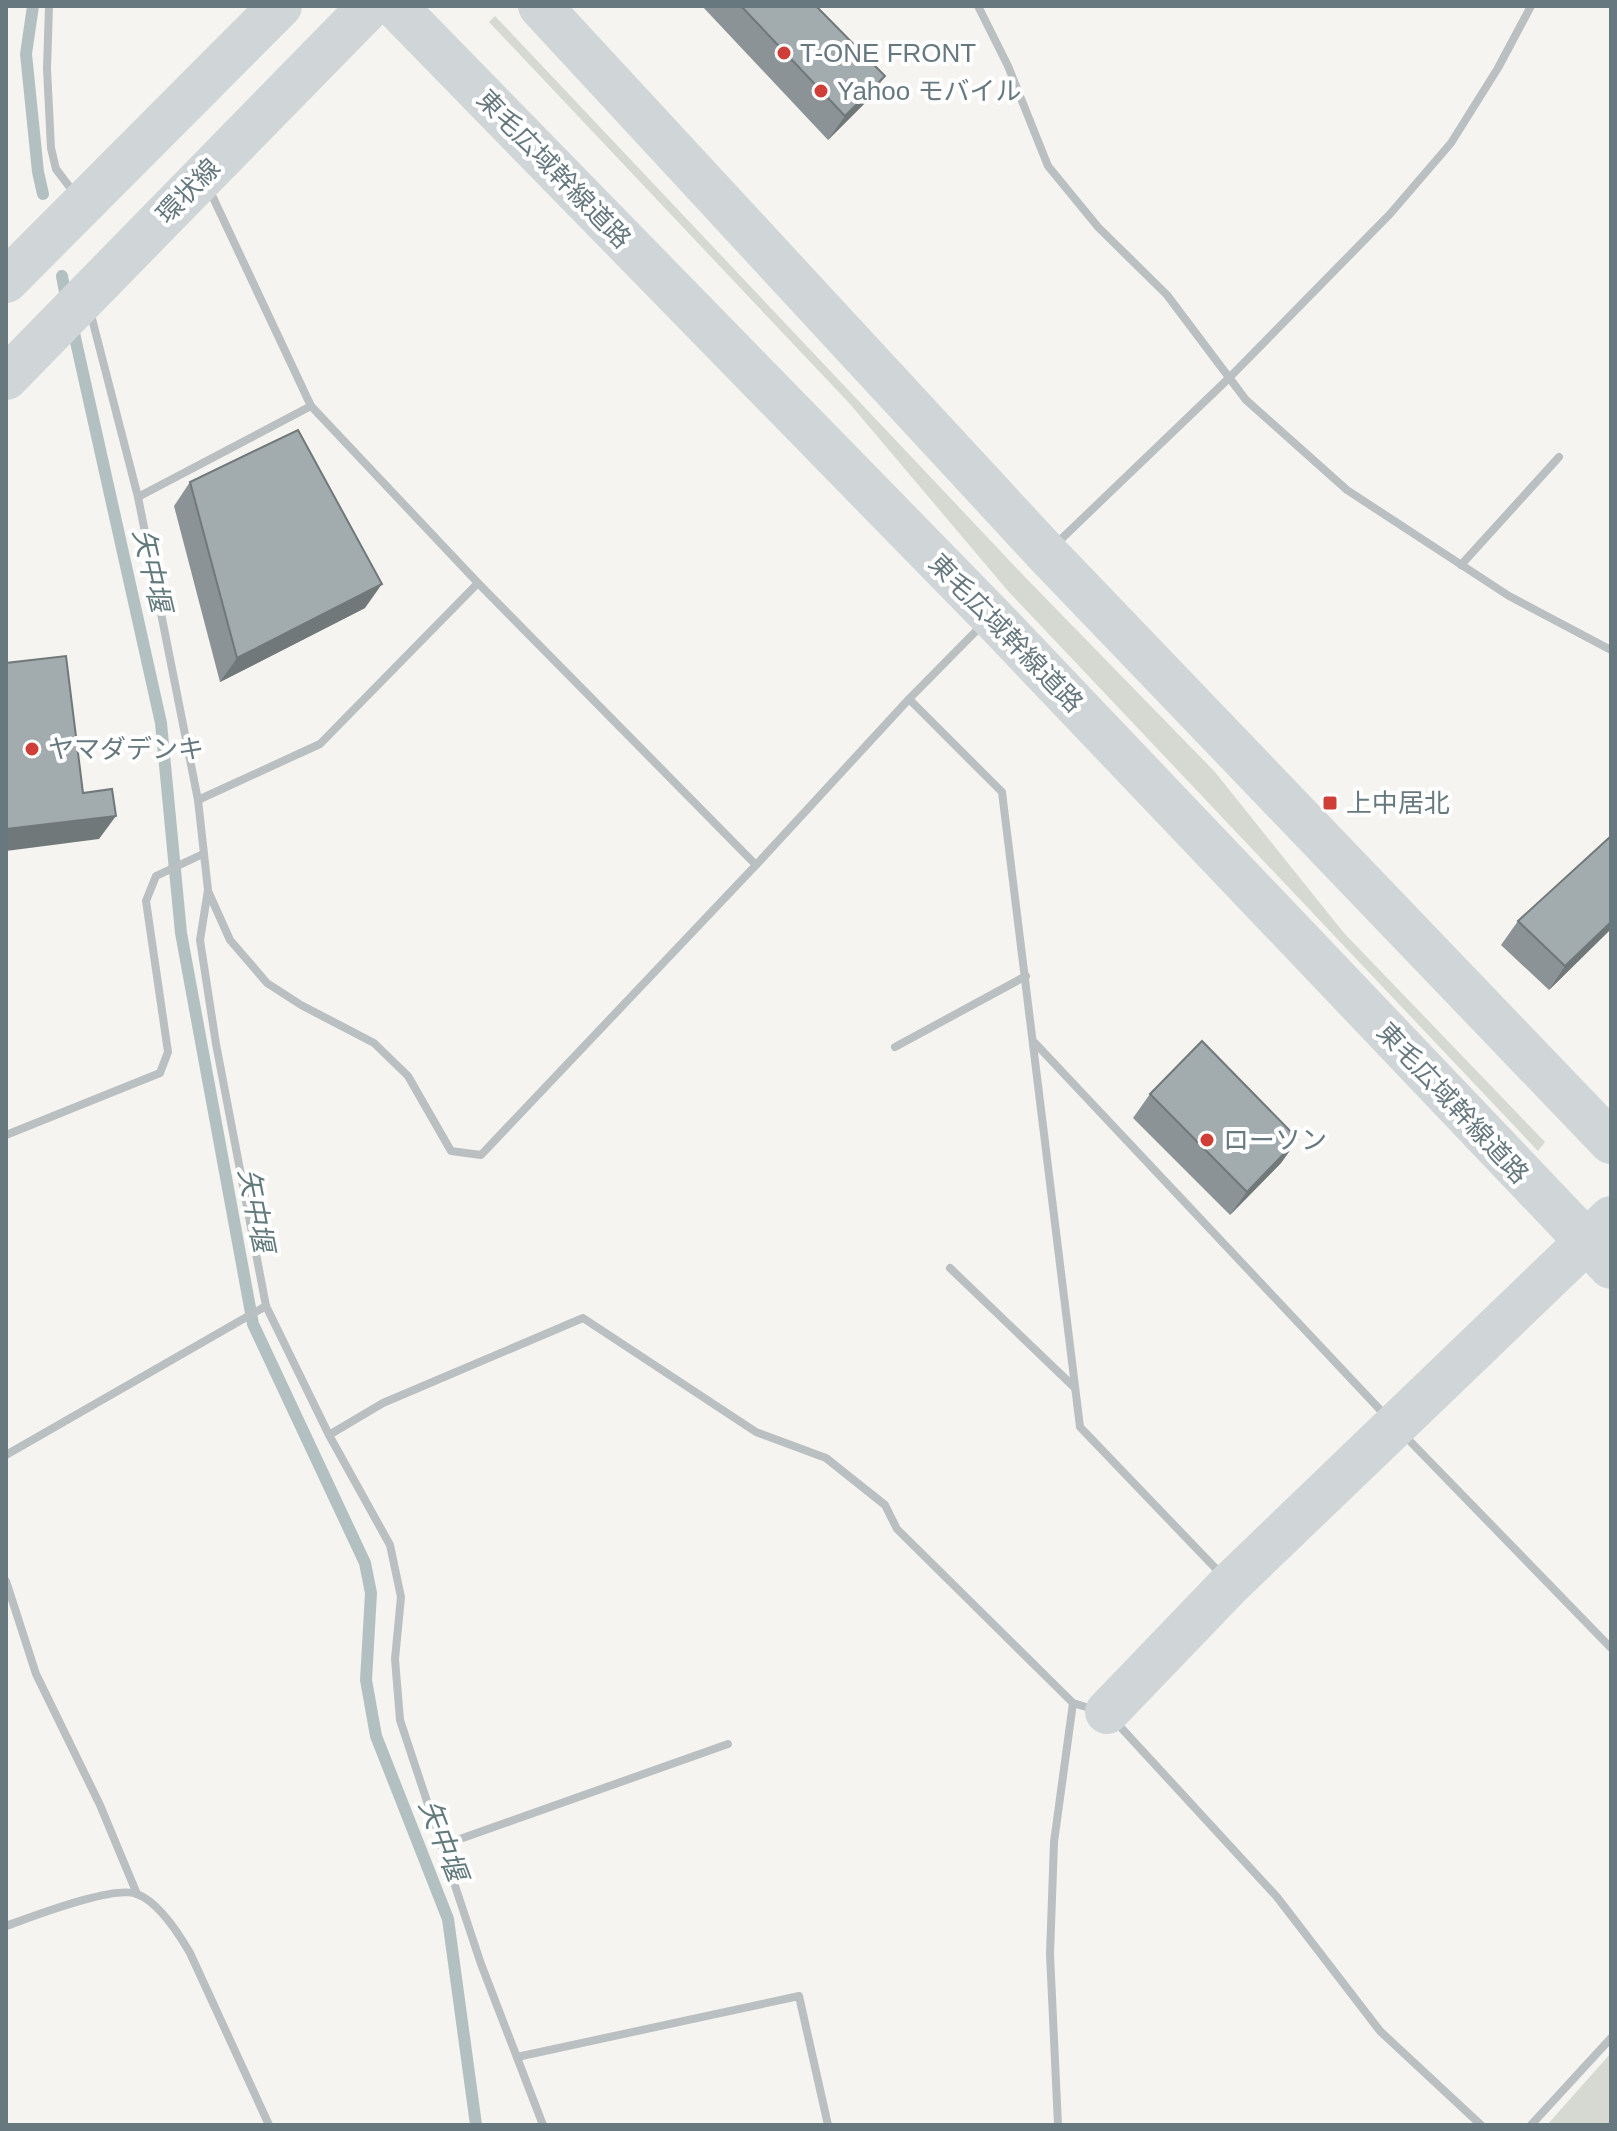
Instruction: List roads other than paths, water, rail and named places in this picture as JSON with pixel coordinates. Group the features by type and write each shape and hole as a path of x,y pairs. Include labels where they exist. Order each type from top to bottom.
{"main road":[{"path":"6,281 280,6"},
{"name":"環状線","path":"6,378 370,6"},
{"name":"東毛広域幹線道路","path":"395,6 1602,1243"},
{"path":"540,6 1046,553 1611,1142"},
{"path":"1090,1708 1230,1584 1395,1425 1602,1243"}],"street":[{"path":"49,6 47,69 51,148 56,169 82,205"},
{"path":"978,6 1008,66 1048,166 1098,227 1167,295 1246,400 1347,490 1509,596 1611,650"},
{"path":"1046,553 1229,378 1368,237 1451,143 1498,68 1531,6"},
{"path":"202,176 311,406 478,583 756,865"},
{"path":"86,296 138,497 198,800 208,890 230,940 267,983 301,1005 374,1043 408,1076 451,1151 481,1155 909,699 991,616"},
{"path":"138,497 311,406"},
{"path":"1461,565 1559,457"},
{"path":"198,800 320,744 478,583"},
{"path":"909,699 1002,792 1080,1427 1230,1584"},
{"path":"6,1135 160,1073 168,1052 146,901 156,876 203,854"},
{"path":"208,890 200,940 265,1307 329,1435 390,1545 401,1597 395,1659 400,1720 481,1964 543,2125"},
{"path":"895,1047 1026,976"},
{"path":"1035,1043 1395,1425 1611,1648"},
{"path":"950,1268 1076,1389"},
{"path":"6,1455 265,1307"},
{"path":"329,1435 383,1403 583,1318 756,1432 826,1458 885,1505 897,1529 1090,1708 1277,1897 1380,2031 1481,2125"},
{"path":"6,1581 36,1674 100,1805 137,1894 158,1910 177,1931 190,1953 269,2125"},
{"path":"1058,2125 1050,1954 1054,1842 1090,1708"},
{"path":"443,1845 728,1744"},
{"path":"6,1926 117,1892 137,1894"},
{"path":"517,2057 799,1996 828,2125"},
{"path":"1531,2125 1611,2038"}],"waterway":[{"name":"矢中堰","path":"33,6 26,54 43,194"},
{"name":"矢中堰","path":"62,276 67,302"},
{"name":"矢中堰","path":"72,324 161,723 181,933 253,1324 365,1563 371,1593 366,1680 376,1736 448,1919 476,2125"}],"place":[{"name":"T-ONE FRONT","path":"784,53"},
{"name":"Yahoo モバイル","path":"821,91"},
{"name":"ヤマダデンキ","path":"32,749"},
{"name":"上中居北","path":"1330,803"},
{"name":"ローソン","path":"1207,1140"}]}
